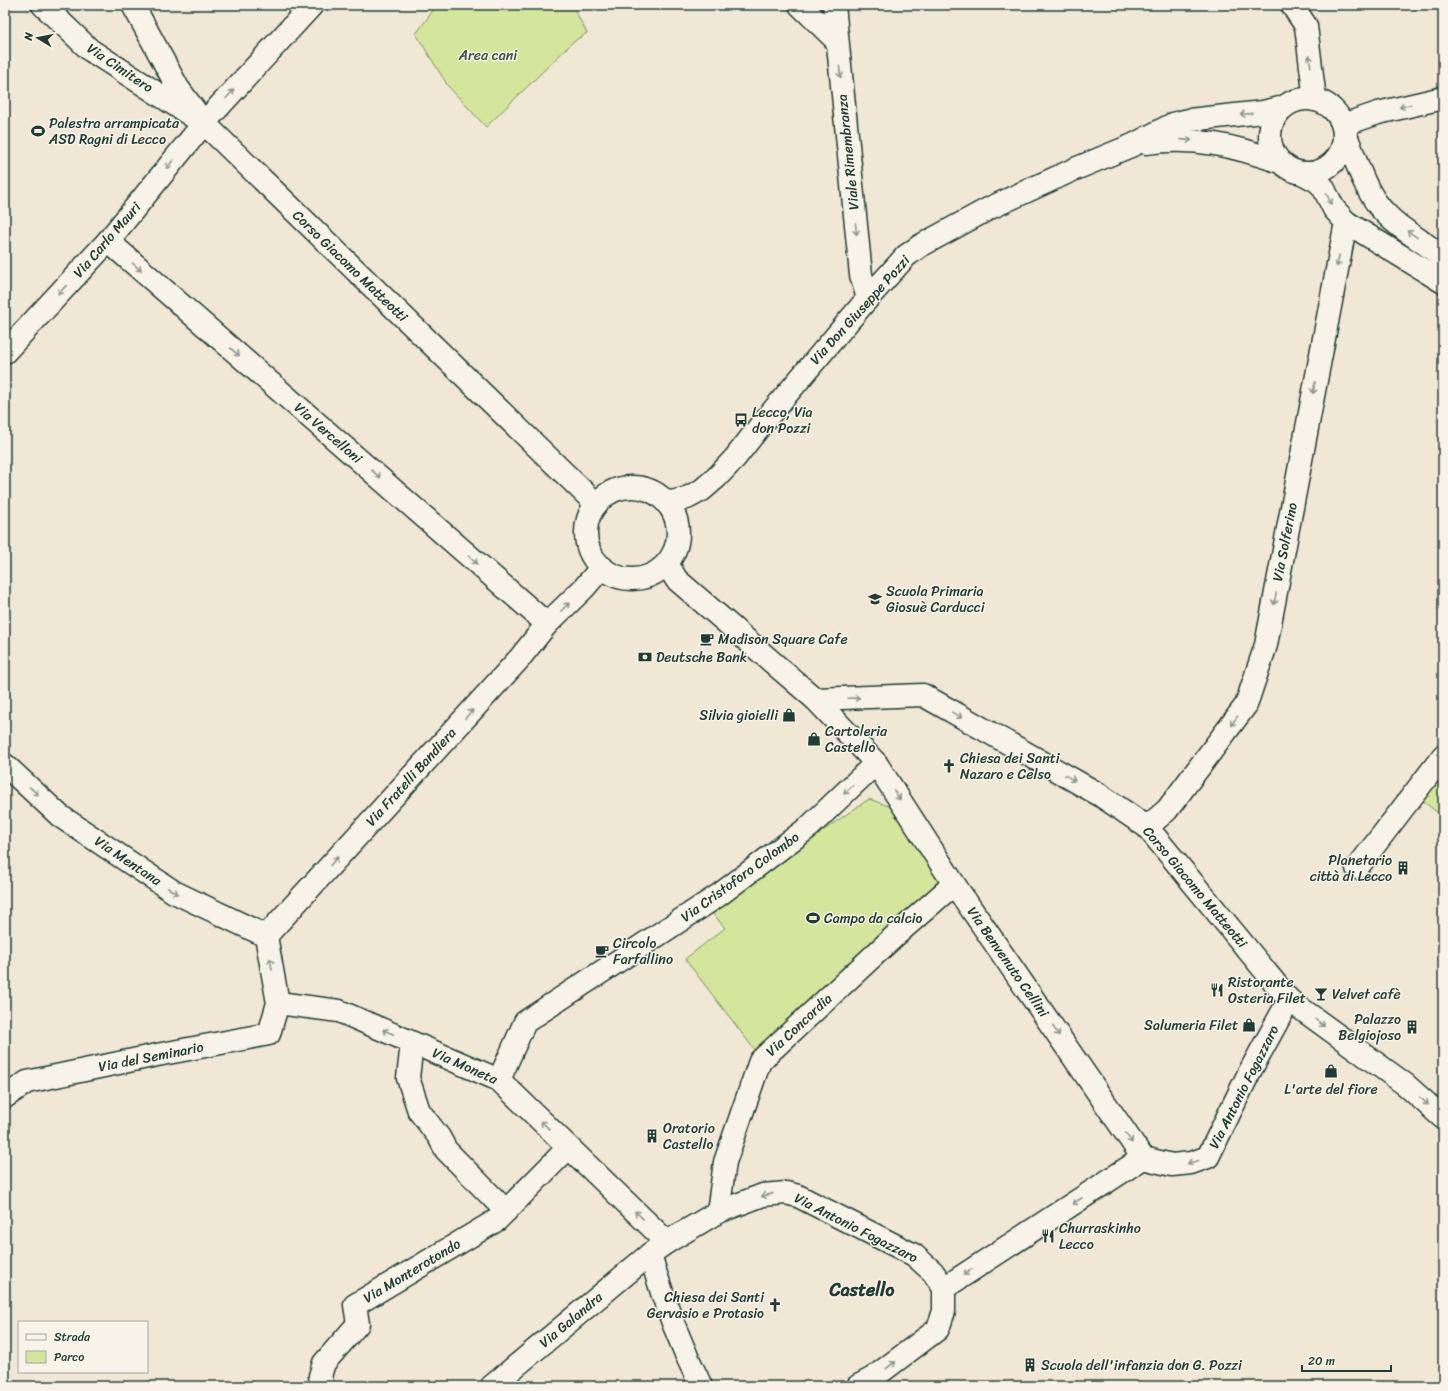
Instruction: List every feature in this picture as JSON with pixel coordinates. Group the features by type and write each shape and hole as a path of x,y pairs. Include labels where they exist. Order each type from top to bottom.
{"street":[{"name":"Via Cimitero","path":"43,5 90,50 204,123"},
{"name":"Corso Giacomo Matteotti","path":"133,5 178,88 204,123 596,504"},
{"name":"Via Carlo Mauri","path":"5,352 108,241 204,123 312,5"},
{"path":"800,5 836,40"},
{"name":"Viale Rimembranza","path":"834,5 836,40 861,275 868,298"},
{"path":"1292,5 1306,26 1315,100"},
{"name":"Via Don Giuseppe Pozzi","path":"668,504 687,498 717,477 735,458 760,426 868,298 906,256 931,239 990,208 1075,169 1133,145 1173,124 1189,120 1264,112 1284,107 1298,100 1309,98 1320,101 1330,106 1338,114 1369,191 1378,205 1399,226 1443,258"},
{"path":"1302,173 1308,174 1321,171 1336,160 1342,148 1344,136 1343,128 1378,113 1443,98"},
{"path":"1280,162 1273,151 1270,132 1273,121 1279,111 1284,107"},
{"name":"Via Don Giuseppe Pozzi","path":"1133,145 1175,140 1210,143 1247,150 1280,162 1290,169 1302,173 1323,187 1334,209 1346,222 1443,282"},
{"name":"Via Solferino","path":"1147,827 1167,810 1246,705 1266,645 1346,222"},
{"name":"Via Vercelloni","path":"108,241 547,624"},
{"path":"631,487 645,488 657,494 668,504 674,514 678,527 677,540 674,552 667,563 656,572 643,577 628,578 614,575 602,567 593,557 587,544 586,530 589,516 596,504 606,495 618,489 631,487"},
{"path":"667,563 676,579 815,699 876,763"},
{"name":"Via Fratelli Bandiera","path":"266,936 519,659 547,624 584,588 602,567"},
{"name":"Corso Giacomo Matteotti","path":"815,699 923,695 1100,796 1147,827 1289,1000 1406,1085 1443,1118"},
{"path":"1357,868 1443,756"},
{"name":"Via Benvenuto Cellini","path":"876,763 954,884 1143,1158"},
{"name":"Via Cristoforo Colombo","path":"499,1080 525,1022 719,895 809,827 876,763"},
{"name":"Via Mentana","path":"5,765 60,816 174,892 266,936"},
{"name":"Via Concordia","path":"718,1212 725,1162 760,1061 897,934 954,884"},
{"path":"266,936 278,1003"},
{"name":"Via Antonio Fogazzaro","path":"1143,1158 1172,1165 1191,1163 1208,1157 1249,1073 1289,1000"},
{"name":"Via Moneta","path":"278,1003 339,1011 499,1080 568,1148 659,1248"},
{"name":"Via del Seminario","path":"5,1097 27,1082 269,1034 278,1003"},
{"path":"412,1042 408,1078 420,1111 439,1137 446,1150 506,1211"},
{"name":"Via Monterotondo","path":"323,1386 320,1376 324,1363 358,1324 355,1305 497,1220 568,1148"},
{"path":"858,1386 873,1378 938,1329 944,1312 944,1288 1143,1158"},
{"name":"Via Antonio Fogazzaro","path":"659,1248 718,1212 763,1195 786,1193 798,1196 914,1255 933,1272 944,1288"},
{"path":"659,1248 664,1299 687,1358 701,1386"},
{"name":"Via Galandra","path":"492,1386 659,1248"}],"green space":[{"name":"Area cani","path":"437,5 572,5 587,33 573,42 486,127 448,86 416,34"},
{"path":"1443,757 1443,817 1414,794"},
{"name":"Campo da calcio","path":"869,799 900,810 949,883 757,1053 685,959 725,928 709,909"}],"place":[{"name":"Palestra arrampicata ASD Ragni di Lecco","path":"38,131"},
{"name":"Lecco, Via don Pozzi","path":"741,420"},
{"name":"Scuola Primaria Giosuè Carducci","path":"875,599"},
{"name":"Madison Square Cafe","path":"707,639"},
{"name":"Deutsche Bank","path":"645,657"},
{"name":"Silvia gioielli","path":"789,715"},
{"name":"Cartoleria Castello","path":"814,739"},
{"name":"Chiesa dei Santi Nazaro e Celso","path":"949,766"},
{"name":"Planetario città di Lecco","path":"1403,868"},
{"name":"Campo da calcio","path":"813,918"},
{"name":"Circolo Farfallino","path":"602,951"},
{"name":"Ristorante Osteria Filet","path":"1217,990"},
{"name":"Velvet cafè","path":"1321,994"},
{"name":"Salumeria Filet","path":"1249,1025"},
{"name":"Palazzo Belgiojoso","path":"1412,1027"},
{"name":"L'arte del fiore","path":"1331,1071"},
{"name":"Oratorio Castello","path":"652,1136"},
{"name":"Churraskinho Lecco","path":"1048,1236"},
{"name":"Chiesa dei Santi Gervasio e Protasio","path":"775,1305"},
{"name":"Scuola dell'infanzia don G. Pozzi","path":"1030,1365"}],"district":[{"name":"Castello","path":"862,1290"}]}
